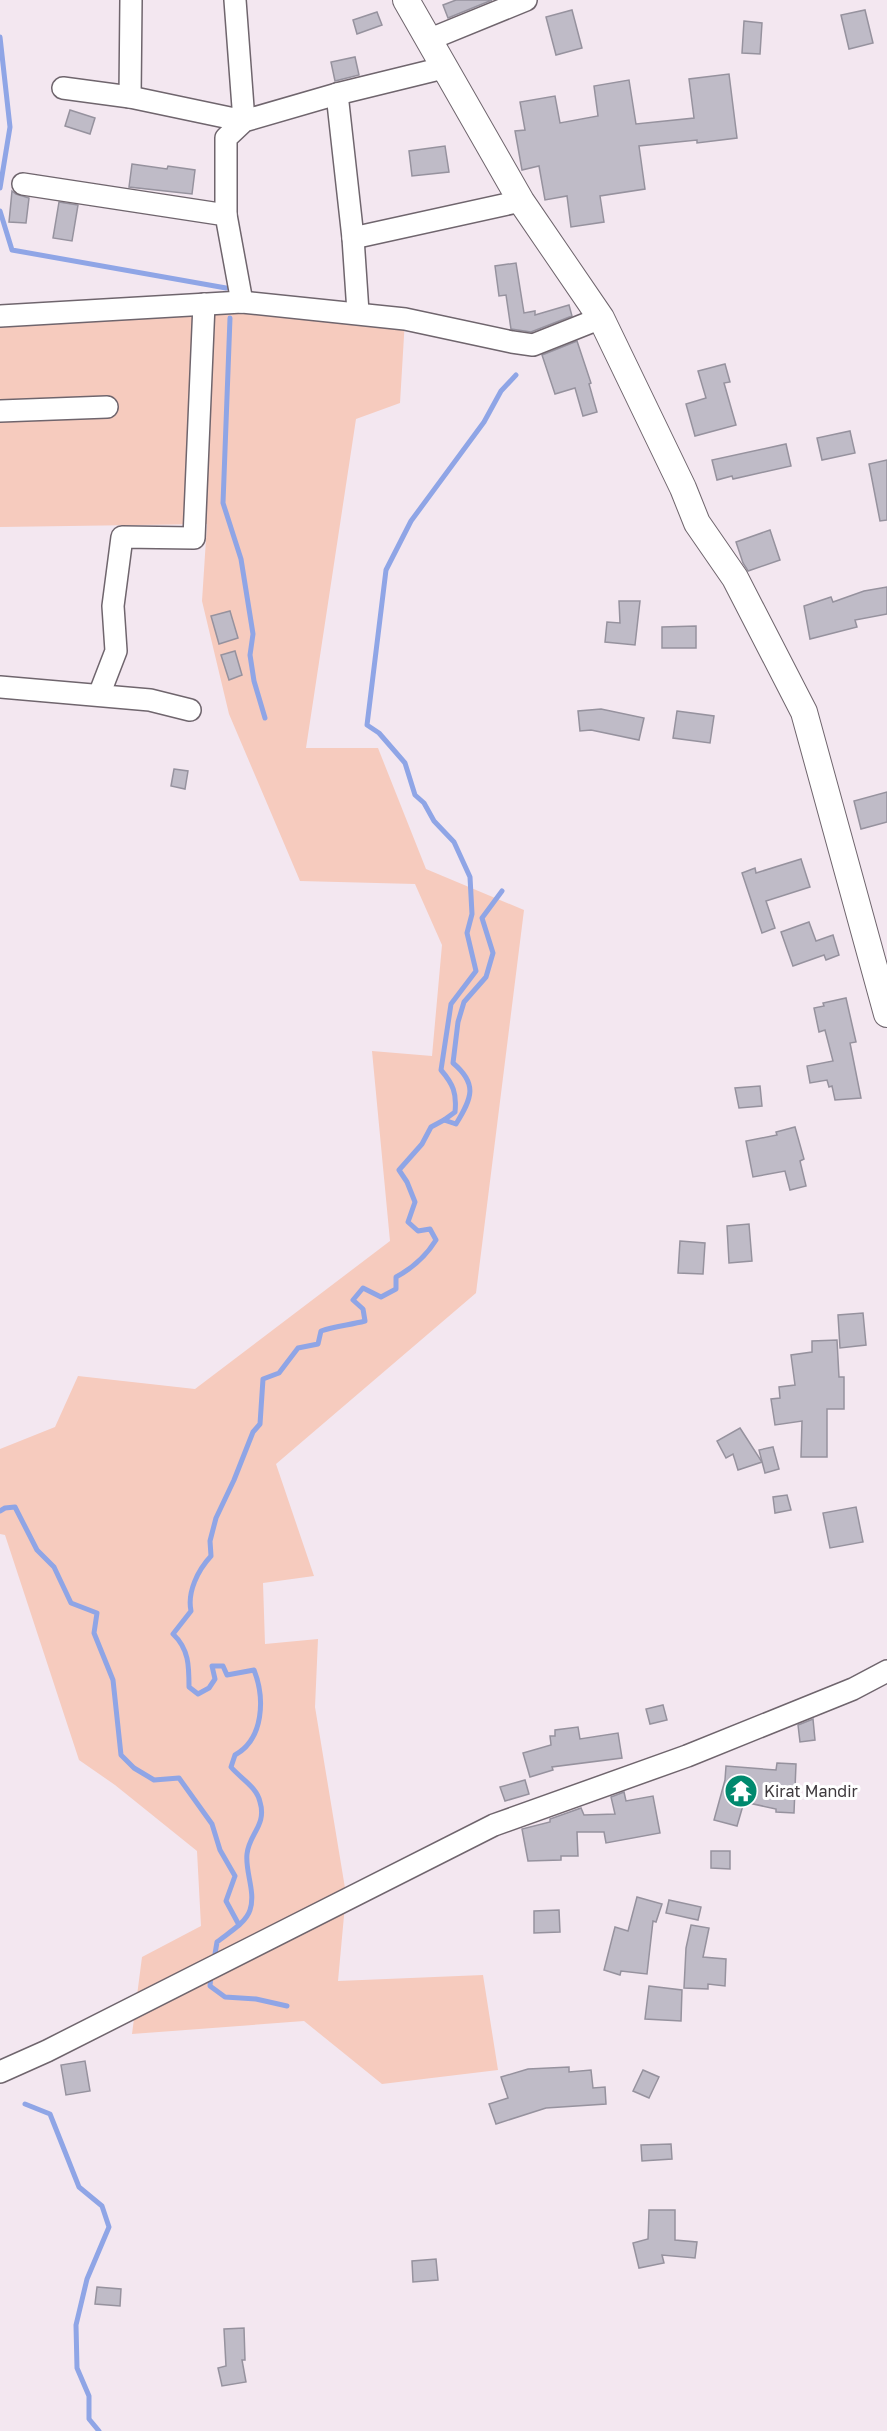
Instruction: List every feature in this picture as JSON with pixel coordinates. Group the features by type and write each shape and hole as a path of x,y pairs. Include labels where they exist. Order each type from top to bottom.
{"street":[{"path":"130,97 131,0"},
{"path":"235,0 244,121"},
{"path":"406,0 521,201 601,318 683,488 697,523 735,578 804,712 887,1014"},
{"path":"428,40 526,0"},
{"path":"242,302 226,215 226,138 244,121 337,94 443,68"},
{"path":"63,88 130,97 244,121"},
{"path":"337,94 353,238 358,312"},
{"path":"24,184 226,215"},
{"path":"353,238 521,201"},
{"path":"0,316 242,302 358,312 405,319 533,345 601,318"},
{"path":"99,695 116,651 112,606 122,537 194,538 204,304"},
{"path":"0,411 107,406"},
{"path":"0,687 150,700 190,710"},
{"path":"0,2072 47,2051 494,1825 698,1751 853,1689 887,1671"}],"shaded area":[{"path":"242,302 405,319 400,403 356,419 306,748 378,748 426,869 524,910 476,1293 276,1464 314,1576 263,1583 265,1644 318,1639 315,1707 346,1894 338,1981 483,1975 498,2070 382,2084 304,2021 132,2034 142,1957 201,1926 197,1851 115,1785 79,1760 5,1535 0,1534 0,1449 55,1427 78,1376 195,1389 390,1241 372,1051 432,1056 442,945 415,884 300,881 229,714 202,601 207,524 0,527 0,315"}],"building":[{"path":"456,0 492,0 448,18 443,5"},
{"path":"572,10 582,48 556,55 546,17"},
{"path":"865,10 873,43 849,49 841,15"},
{"path":"377,12 382,25 357,34 353,20"},
{"path":"744,21 762,23 760,54 742,53"},
{"path":"355,57 359,75 335,81 331,62"},
{"path":"729,74 737,138 639,146 645,189 600,196 604,222 571,227 567,196 545,200 539,166 522,170 515,131 525,130 520,102 555,96 560,123 598,116 594,86 629,80 636,124 694,118 689,79"},
{"path":"70,110 95,118 90,134 65,126"},
{"path":"445,146 449,172 412,176 409,151"},
{"path":"132,164 195,170 192,194 129,187"},
{"path":"12,191 29,198 26,223 9,222"},
{"path":"59,202 78,205 72,241 53,238"},
{"path":"516,263 524,313 535,311 535,315 569,305 572,316 531,332 511,329 506,295 499,296 495,266"},
{"path":"577,341 591,383 589,384 597,412 583,416 575,388 555,394 542,355"},
{"path":"725,364 730,382 724,383 736,425 695,436 686,404 706,398 698,371"},
{"path":"850,431 855,453 822,460 817,438"},
{"path":"786,444 791,466 733,479 732,476 717,480 712,460"},
{"path":"887,460 887,520 880,521 869,464"},
{"path":"770,530 780,560 748,571 736,542"},
{"path":"887,587 887,614 855,620 857,627 810,639 804,606 831,597 833,602 864,591"},
{"path":"619,601 640,601 635,645 605,642 607,622 620,623"},
{"path":"230,611 238,638 219,644 211,616"},
{"path":"696,626 696,648 662,648 662,627"},
{"path":"235,651 242,675 229,680 221,655"},
{"path":"601,709 644,718 639,740 591,730 580,731 578,711"},
{"path":"677,711 714,716 710,743 673,738"},
{"path":"174,769 188,771 185,789 171,786"},
{"path":"887,792 887,822 861,829 854,801"},
{"path":"801,859 810,887 766,901 775,928 762,933 742,873 755,868 756,873"},
{"path":"809,922 816,941 833,935 839,955 826,960 824,955 793,966 781,932"},
{"path":"846,998 856,1042 850,1043 861,1098 835,1100 832,1086 829,1087 827,1080 810,1083 807,1066 833,1061 825,1030 819,1032 814,1008 824,1006 823,1003"},
{"path":"760,1086 762,1106 739,1108 735,1088"},
{"path":"795,1127 804,1159 800,1161 806,1186 790,1190 785,1171 753,1177 746,1141 777,1135 776,1132"},
{"path":"749,1224 752,1261 729,1263 727,1226"},
{"path":"680,1241 705,1243 703,1274 678,1273"},
{"path":"863,1313 866,1345 840,1348 838,1315"},
{"path":"837,1340 839,1377 844,1377 844,1409 827,1409 827,1457 801,1457 802,1421 775,1425 771,1399 780,1398 779,1387 795,1385 791,1355 812,1352 812,1341"},
{"path":"740,1428 762,1462 738,1470 733,1454 726,1458 717,1441"},
{"path":"773,1447 779,1469 765,1473 759,1450"},
{"path":"787,1495 791,1510 775,1513 773,1497"},
{"path":"856,1507 863,1542 830,1548 823,1513"},
{"path":"663,1705 667,1720 650,1724 646,1709"},
{"path":"813,1719 815,1740 800,1742 798,1725"},
{"path":"578,1727 580,1739 618,1733 622,1758 552,1767 553,1770 530,1777 523,1753 551,1745 550,1736 555,1736 555,1730"},
{"path":"777,1763 796,1764 794,1813 776,1812 776,1809 744,1802 737,1826 714,1820 725,1780 726,1766 776,1770"},
{"path":"525,1780 529,1794 505,1801 500,1787"},
{"path":"624,1792 626,1801 653,1796 660,1833 606,1843 604,1832 577,1832 578,1856 561,1856 561,1860 528,1861 522,1829 550,1822 550,1819 581,1808 584,1815 615,1814 611,1797"},
{"path":"711,1851 730,1851 730,1869 711,1868"},
{"path":"637,1897 662,1904 656,1922 653,1921 647,1974 621,1971 620,1975 604,1970 615,1927 628,1931"},
{"path":"669,1900 701,1907 698,1920 666,1913"},
{"path":"559,1910 560,1932 534,1933 534,1911"},
{"path":"691,1925 709,1928 703,1957 726,1959 725,1986 708,1984 708,1989 684,1988 686,1948"},
{"path":"649,1986 682,1990 681,2021 645,2019"},
{"path":"85,2061 90,2091 66,2095 61,2065"},
{"path":"569,2067 569,2072 591,2070 593,2088 605,2087 606,2104 546,2108 496,2124 489,2104 508,2098 501,2077 528,2069"},
{"path":"643,2070 659,2077 649,2098 633,2091"},
{"path":"671,2144 672,2159 642,2161 641,2145"},
{"path":"649,2210 675,2210 675,2240 697,2242 695,2258 662,2255 664,2263 639,2268 633,2243 648,2239"},
{"path":"436,2259 438,2280 413,2282 412,2261"},
{"path":"97,2287 121,2289 120,2306 95,2304"},
{"path":"244,2328 245,2360 242,2360 246,2382 222,2386 218,2368 226,2366 224,2329"}],"waterway":[{"path":"0,37 10,127 0,188"},
{"path":"0,211 12,250 226,288"},
{"path":"230,318 223,503 241,559 253,634 250,655 254,681 265,718"},
{"path":"444,1120 455,1112 453,1089 441,1070 451,1004 476,971 467,933 472,914 470,877 454,842 434,821 424,803 415,795 405,763 379,733 367,725 386,570 411,521 484,422 501,391 516,375"},
{"path":"214,1960 217,1942 245,1919 252,1903 247,1854 262,1810 255,1792 231,1767 235,1755 245,1748 257,1728 260,1693 254,1670 227,1675 223,1666 212,1666 215,1679 209,1688 198,1694 189,1687 185,1652 173,1634 191,1611 192,1589 202,1568 211,1556 210,1541 216,1518 253,1432 260,1424 263,1379 279,1373 298,1348 318,1344 321,1331 365,1321 363,1309 353,1300 363,1288 381,1297 396,1289 396,1277 419,1261 436,1240 430,1229 418,1231 408,1222 415,1202 399,1170 422,1144 431,1127 444,1120 456,1124 469,1099 470,1092 466,1078 453,1063 458,1022 464,1002 486,977 493,953 482,918 502,891"},
{"path":"0,1511 15,1507 37,1550 54,1567 71,1603 97,1613 94,1633 113,1680 121,1755 134,1768 154,1780 179,1778 212,1824 220,1850 235,1876 226,1901 239,1925"},
{"path":"211,1975 210,1986 225,1997 256,1999 287,2006"},
{"path":"25,2104 50,2114 79,2187 102,2206 109,2227 87,2279 76,2325 77,2368 89,2396 89,2419 99,2431"}],"place":[{"name":"Kirat Mandir","path":"741,1791"}]}
